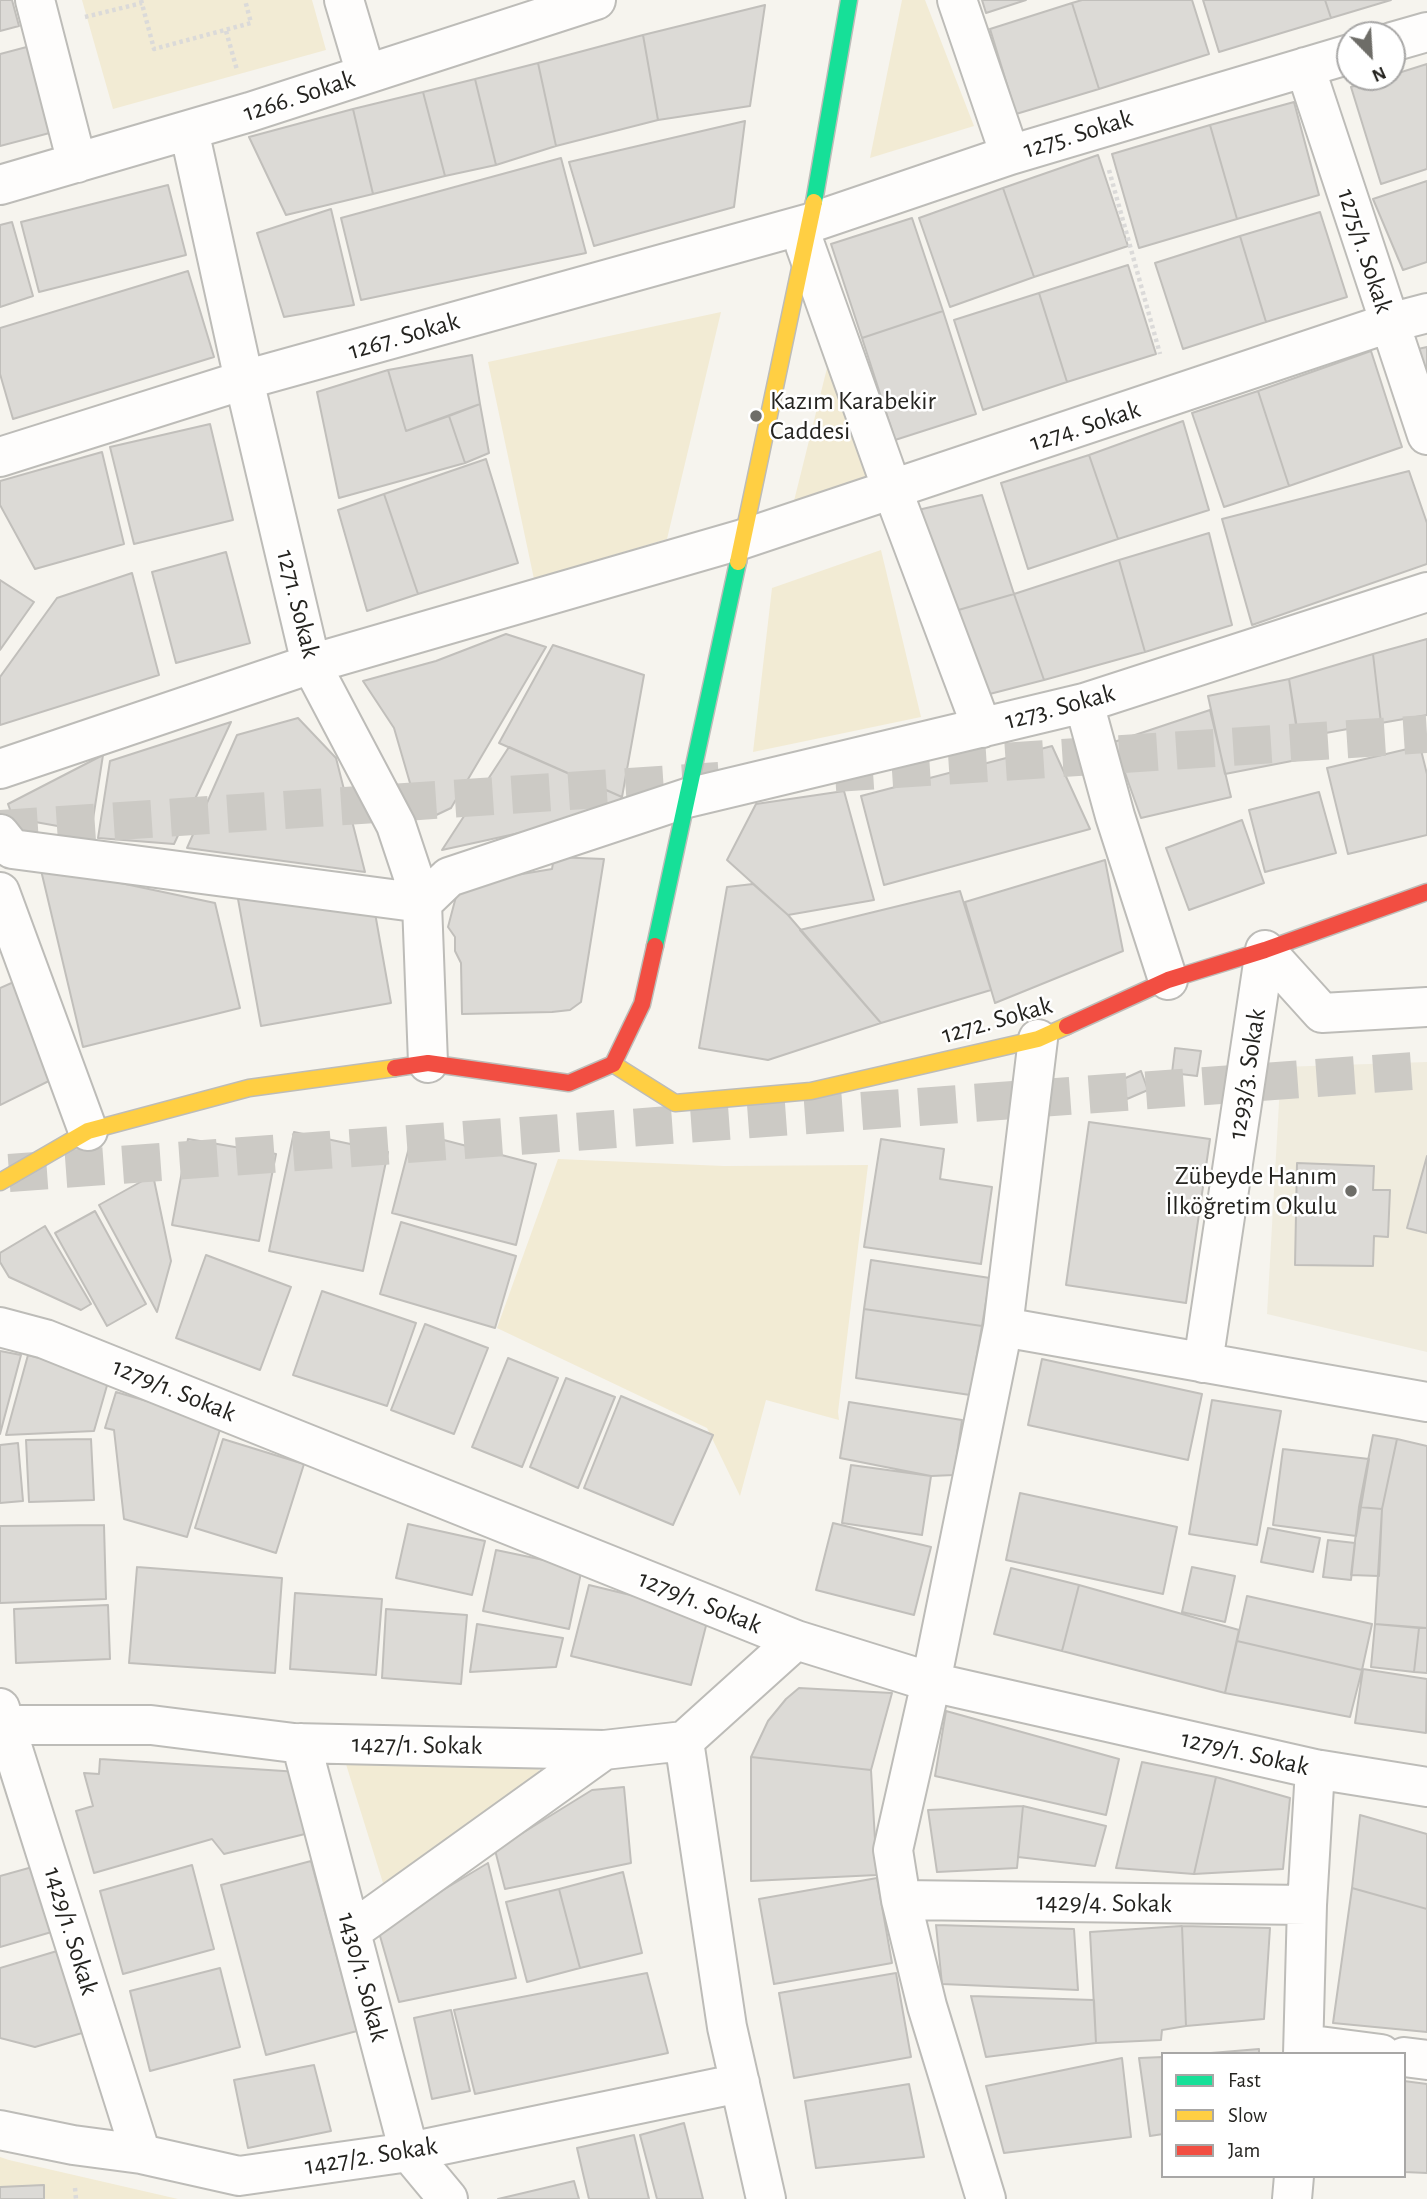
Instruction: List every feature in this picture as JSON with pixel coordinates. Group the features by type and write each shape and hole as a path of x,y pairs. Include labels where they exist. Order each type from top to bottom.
{"main road":[{"path":"0,1182 88,1131 249,1088 428,1063 569,1083 613,1064 642,1004 807,234 849,0"},
{"name":"1272. Sokak","path":"613,1064 675,1103 811,1091 1038,1039 1168,979 1265,950 1427,892"}],"street":[{"path":"344,0 366,74"},
{"name":"1266. Sokak","path":"0,185 189,131 596,0"},
{"path":"957,0 1010,155"},
{"path":"38,13 77,163"},
{"path":"1406,38 1427,32"},
{"name":"1275. Sokak","path":"807,234 1010,155 1336,58"},
{"name":"1275/1. Sokak","path":"1305,67 1427,435"},
{"name":"1271. Sokak","path":"189,131 311,664 396,825 422,903 428,1063"},
{"path":"807,234 892,489 982,728"},
{"name":"1267. Sokak","path":"0,457 244,380 807,234"},
{"name":"1274. Sokak","path":"0,769 311,664 743,539 1389,323 1427,313"},
{"name":"1273. Sokak","path":"422,903 449,877 687,798 1084,703 1427,592"},
{"path":"1084,703 1115,816 1168,979"},
{"path":"0,834 12,849 422,903"},
{"path":"0,892 88,1131"},
{"path":"1265,950 1322,1013 1427,1007"},
{"name":"1293/3. Sokak","path":"1203,1363 1265,950"},
{"path":"986,2199 927,2006 901,1900 893,1850 931,1682 1003,1327 1038,1039"},
{"name":"1279/1. Sokak","path":"0,1327 45,1339 796,1640 931,1682 1315,1769 1427,1787"},
{"path":"1003,1327 1427,1402"},
{"path":"766,2199 727,2027 684,1741 796,1640"},
{"name":"1427/1. Sokak","path":"2,1719 151,1725 301,1743 604,1750 684,1741"},
{"name":"1429/1. Sokak","path":"2,1719 141,2154"},
{"name":"1430/1. Sokak","path":"301,1743 409,2152 448,2199"},
{"path":"352,1931 604,1750"},
{"path":"1315,1769 1307,1905 1304,2049 1350,2052"},
{"name":"1429/4. Sokak","path":"901,1900 1307,1905"},
{"path":"1406,2057 1427,2060"},
{"name":"1427/2. Sokak","path":"0,2130 73,2145 141,2154 239,2176 409,2152 740,2083"},
{"path":"1292,2199 1294,2178"}],"path":[{"path":"38,13 142,2 154,49 251,23 245,0"},
{"path":"1098,128 1157,343"}],"shaded area":[{"path":"82,0 312,0 326,50 113,109"},
{"path":"902,0 925,0 974,126 870,158"},
{"path":"721,312 667,539 534,579 488,362"},
{"path":"831,352 873,474 794,501"},
{"path":"881,550 921,717 753,752 772,588"},
{"name":"Zübeyde Hanım İlköğretim Okulu","path":"1427,1062 1427,1352 1267,1314 1281,1067"},
{"path":"558,1159 724,1166 868,1165 839,1420 766,1400 740,1496 707,1428 497,1328"},
{"path":"534,1760 541,1775 383,1883 345,1761"},
{"path":"0,2157 9,2160 178,2199 0,2199"}],"building":[{"path":"0,0 12,0 19,26 0,31"},
{"path":"982,0 1026,0 986,13"},
{"path":"1082,0 1192,0 1209,54 1099,89 1072,3"},
{"path":"1203,0 1325,0 1331,18 1219,52"},
{"path":"1325,0 1391,0 1331,18"},
{"path":"1072,3 1099,89 1016,114 990,29"},
{"path":"765,5 750,106 658,120 643,35"},
{"path":"643,35 658,120 556,146 538,63"},
{"path":"38,44 61,130 0,146 0,54"},
{"path":"538,63 556,146 496,165 475,79"},
{"path":"1427,64 1427,169 1381,184 1352,91 1406,91 1406,71"},
{"path":"475,79 496,165 445,176 423,92"},
{"path":"423,92 445,176 373,194 353,109"},
{"path":"1294,102 1319,195 1237,219 1210,125"},
{"path":"353,109 373,194 286,215 249,137"},
{"path":"745,121 734,207 594,246 569,162"},
{"path":"1210,125 1237,219 1139,248 1112,154"},
{"path":"1098,155 1128,246 1034,277 1003,188"},
{"path":"561,158 586,253 361,300 341,218"},
{"path":"1427,181 1427,262 1403,270 1373,199"},
{"path":"168,185 186,255 39,292 21,222"},
{"path":"1003,188 1034,277 950,307 919,218"},
{"path":"331,209 354,305 284,317 257,233"},
{"path":"1320,212 1347,297 1266,322 1240,236"},
{"path":"912,218 943,311 862,338 831,244"},
{"path":"12,222 33,296 0,307 0,225"},
{"path":"1240,236 1266,322 1183,349 1155,263"},
{"path":"1128,265 1156,354 1067,382 1039,293"},
{"path":"188,271 214,357 13,419 0,374 0,328"},
{"path":"1039,293 1067,382 983,410 954,320"},
{"path":"943,311 976,414 895,440 862,338"},
{"path":"1427,347 1427,374 1418,349"},
{"path":"1371,351 1402,447 1289,486 1258,391"},
{"path":"472,355 480,404 406,431 388,370"},
{"path":"388,370 406,431 449,416 465,463 339,498 317,392"},
{"path":"1258,391 1289,486 1224,507 1192,413"},
{"path":"480,404 489,453 465,463 449,416"},
{"path":"1183,421 1209,510 1118,539 1089,455"},
{"path":"210,424 233,520 134,544 110,447"},
{"path":"102,452 124,544 35,569 0,505 0,481"},
{"path":"1089,455 1118,539 1028,569 1001,483"},
{"path":"486,459 518,563 418,594 384,494"},
{"path":"1409,471 1427,523 1427,564 1252,625 1222,519"},
{"path":"384,494 418,594 367,611 338,510"},
{"path":"982,495 1014,594 948,613 918,510"},
{"path":"1209,533 1232,625 1145,652 1119,560"},
{"path":"226,552 250,643 176,663 152,572"},
{"path":"1119,560 1145,652 1044,680 1014,594"},
{"path":"132,573 159,675 0,725 0,677 57,598"},
{"path":"0,580 34,602 0,650"},
{"path":"1014,594 1044,680 978,697 948,613"},
{"path":"506,634 546,647 451,808 430,818 419,814 394,728 363,681 436,661"},
{"path":"1427,639 1427,715 1381,723 1373,654"},
{"path":"553,645 644,675 622,797 499,743"},
{"path":"1373,654 1381,723 1298,738 1289,679"},
{"path":"1289,679 1302,759 1225,774 1208,696"},
{"path":"1210,710 1231,797 1141,818 1114,742"},
{"path":"298,718 336,758 365,872 187,848 237,735"},
{"path":"231,722 174,844 98,838 110,761"},
{"path":"1052,746 1090,829 884,885 861,796"},
{"path":"1420,746 1427,774 1427,835 1348,854 1327,768"},
{"path":"509,747 622,797 615,812 442,850"},
{"path":"103,755 91,832 13,818 8,804"},
{"path":"844,791 874,900 788,915 727,860 756,804"},
{"path":"1319,792 1336,853 1265,872 1249,810"},
{"path":"1242,820 1264,883 1189,910 1166,848"},
{"path":"554,857 604,859 581,1002 570,1010 552,1012 462,1014 461,963 455,951 455,937 448,927 458,889 552,869"},
{"path":"1105,860 1123,951 995,1003 965,902"},
{"path":"40,866 215,903 240,1008 83,1047"},
{"path":"753,884 788,915 881,1023 768,1060 699,1048 727,887"},
{"path":"236,888 375,913 391,1003 261,1026"},
{"path":"960,891 991,990 881,1023 800,930"},
{"path":"16,981 59,1076 0,1105 0,988"},
{"path":"1175,1048 1201,1051 1197,1076 1172,1073"},
{"path":"1141,1071 1148,1090 1127,1099 1119,1081"},
{"path":"1089,1122 1210,1139 1186,1303 1066,1285"},
{"path":"294,1132 388,1152 363,1271 269,1251"},
{"path":"413,1132 536,1164 516,1245 392,1213"},
{"path":"188,1139 276,1154 259,1241 172,1225"},
{"path":"881,1139 944,1149 940,1179 992,1187 981,1264 864,1247"},
{"path":"1427,1156 1427,1233 1407,1228"},
{"path":"1297,1163 1374,1166 1373,1190 1390,1190 1388,1237 1374,1236 1373,1266 1295,1265"},
{"path":"153,1175 171,1261 157,1312 99,1205"},
{"path":"95,1211 146,1304 107,1326 55,1233"},
{"path":"401,1222 516,1256 495,1328 380,1294"},
{"path":"45,1226 91,1304 81,1310 9,1277 0,1262 0,1253"},
{"path":"206,1255 291,1287 260,1370 176,1338"},
{"path":"871,1260 990,1278 982,1326 864,1309"},
{"path":"322,1291 416,1323 387,1406 293,1375"},
{"path":"864,1309 982,1326 970,1395 856,1378"},
{"path":"425,1324 488,1348 454,1434 391,1410"},
{"path":"0,1351 21,1355 0,1434"},
{"path":"28,1355 110,1375 94,1431 6,1435"},
{"path":"508,1358 558,1378 522,1467 472,1447"},
{"path":"1042,1359 1202,1394 1188,1460 1028,1425"},
{"path":"566,1378 615,1397 578,1488 530,1467"},
{"path":"116,1392 222,1423 187,1537 124,1519 114,1430 105,1428"},
{"path":"621,1396 713,1435 673,1525 584,1488"},
{"path":"1212,1400 1281,1411 1257,1545 1189,1534"},
{"path":"849,1402 962,1420 954,1475 931,1476 840,1458"},
{"path":"1373,1435 1397,1439 1382,1509 1359,1507"},
{"path":"91,1439 94,1500 29,1502 26,1440"},
{"path":"223,1439 304,1464 276,1553 195,1528"},
{"path":"1397,1439 1427,1446 1427,1628 1375,1624 1382,1509"},
{"path":"18,1443 23,1501 0,1503 0,1445"},
{"path":"1283,1449 1369,1459 1356,1536 1273,1525"},
{"path":"851,1465 931,1476 922,1535 842,1523"},
{"path":"1020,1493 1177,1527 1163,1594 1006,1560"},
{"path":"1359,1507 1382,1509 1379,1576 1351,1575"},
{"path":"833,1523 931,1547 914,1615 816,1590"},
{"path":"408,1524 485,1541 472,1595 396,1578"},
{"path":"104,1525 106,1599 0,1603 0,1526"},
{"path":"1268,1528 1320,1538 1313,1572 1261,1562"},
{"path":"1328,1540 1355,1543 1351,1580 1323,1577"},
{"path":"496,1550 582,1568 569,1629 483,1611"},
{"path":"137,1567 282,1578 275,1673 129,1663"},
{"path":"1192,1567 1235,1576 1225,1622 1182,1612"},
{"path":"1011,1568 1079,1585 1062,1651 994,1634"},
{"path":"589,1585 709,1614 691,1685 571,1656"},
{"path":"1079,1585 1239,1630 1225,1693 1062,1651"},
{"path":"295,1593 382,1599 376,1675 290,1669"},
{"path":"1247,1596 1372,1624 1362,1670 1237,1641"},
{"path":"108,1605 110,1659 16,1663 14,1609"},
{"path":"386,1609 467,1615 461,1684 382,1678"},
{"path":"477,1624 563,1638 556,1667 470,1672"},
{"path":"1375,1624 1419,1628 1414,1672 1371,1667"},
{"path":"1419,1628 1427,1628 1427,1673 1414,1672"},
{"path":"1237,1641 1362,1670 1350,1717 1225,1693"},
{"path":"1363,1669 1427,1679 1426,1733 1355,1723"},
{"path":"799,1688 892,1693 871,1770 751,1757 768,1721"},
{"path":"946,1711 1119,1759 1106,1815 935,1776"},
{"path":"751,1757 871,1770 877,1875 751,1881"},
{"path":"100,1759 299,1772 313,1832 224,1854 212,1839 94,1873 76,1811 93,1806 84,1773 99,1774"},
{"path":"1142,1762 1216,1777 1194,1874 1116,1868"},
{"path":"1216,1777 1290,1798 1283,1869 1194,1874"},
{"path":"624,1787 631,1863 505,1889 495,1850 592,1790"},
{"path":"1023,1806 1017,1868 937,1872 928,1810"},
{"path":"1023,1806 1106,1826 1095,1866 1018,1857"},
{"path":"1360,1815 1427,1834 1427,1909 1352,1888"},
{"path":"311,1861 357,2031 266,2055 221,1885"},
{"path":"488,1863 516,1978 399,2002 378,1929"},
{"path":"192,1865 214,1949 123,1974 100,1891"},
{"path":"36,1866 55,1931 0,1947 0,1876"},
{"path":"623,1872 642,1953 580,1968 559,1889"},
{"path":"877,1878 892,1963 774,1984 759,1899"},
{"path":"1352,1888 1427,1909 1427,2032 1333,2023"},
{"path":"559,1889 580,1968 527,1982 506,1902"},
{"path":"936,1925 1074,1929 1078,1990 942,1984"},
{"path":"1182,1926 1270,1928 1264,2019 1186,2026"},
{"path":"1182,1926 1186,2026 1162,2030 1161,2040 1096,2043 1090,1932"},
{"path":"57,1951 82,2033 35,2047 0,2038 0,1968"},
{"path":"220,1968 240,2047 150,2071 130,1991"},
{"path":"647,1973 668,2053 475,2094 454,2010"},
{"path":"896,1973 911,2057 794,2078 779,1993"},
{"path":"971,1996 1094,2000 1096,2043 986,2057"},
{"path":"451,2010 470,2091 432,2099 414,2018"},
{"path":"1259,2049 1259,2052 1223,2052"},
{"path":"1161,2057 1161,2134 1150,2136 1139,2058"},
{"path":"1122,2058 1131,2137 1004,2153 986,2086"},
{"path":"314,2065 331,2131 248,2148 234,2080"},
{"path":"1406,2081 1427,2084 1427,2173 1406,2172"},
{"path":"909,2084 924,2157 816,2168 805,2101"},
{"path":"684,2123 703,2199 657,2199 640,2135"},
{"path":"634,2135 649,2199 589,2199 577,2148"},
{"path":"574,2181 579,2199 498,2199"},
{"path":"44,2185 44,2199 0,2199 0,2187"}],"tunnel":[{"path":"835,773 1427,734"},
{"path":"0,829 719,781"},
{"path":"9,1173 1427,1070"}],"traffic: fast":[{"path":"814,202 849,0"},
{"path":"655,946 738,562"}],"traffic: slow":[{"path":"738,562 814,202"},
{"path":"613,1064 675,1103 811,1091 1038,1039 1067,1026"},
{"path":"0,1182 88,1131 249,1088 395,1068"}],"traffic: jam":[{"path":"1067,1026 1168,980 1265,950 1427,892"},
{"path":"395,1068 428,1063 569,1083 613,1064 642,1004 655,946"}],"place":[{"name":"Kazım Karabekir Caddesi","path":"756,416"},
{"name":"Zübeyde Hanım İlköğretim Okulu","path":"1351,1191"}]}
